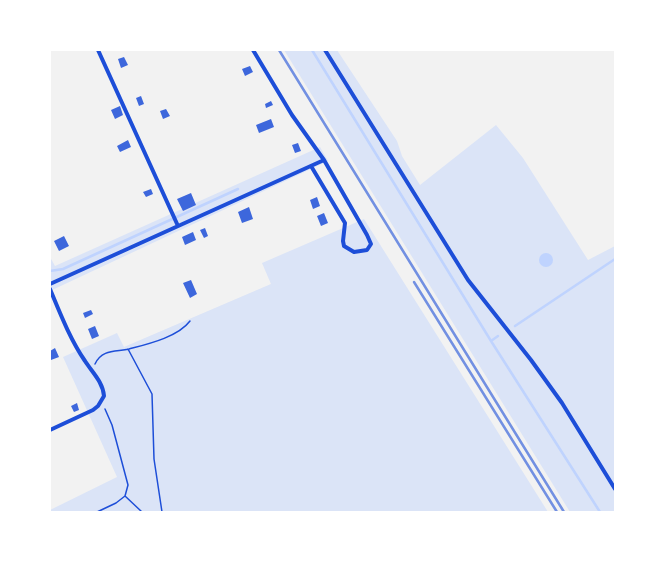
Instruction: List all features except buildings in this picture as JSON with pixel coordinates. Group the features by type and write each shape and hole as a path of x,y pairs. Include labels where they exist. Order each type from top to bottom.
{"street":[{"path":"98,50 178,226"},
{"path":"253,50 292,115 324,160 370,239 371,244 367,250 354,252 344,246 343,241 345,223 311,166"},
{"path":"325,50 468,280 531,360 562,403 615,489"},
{"path":"50,284 324,160"},
{"path":"50,289 84,361 94,373 104,391 102,401 93,410 50,430"}],"path":[{"path":"94,373 94,367 101,356 113,350 128,349 179,333 190,322"},
{"path":"128,349 152,394 154,459 162,512"},
{"path":"97,512 116,503 125,496 128,485 118,453 112,425 102,401"},
{"path":"125,496 142,512"}],"shaded area":[{"path":"284,50 337,50 397,141 402,156 420,185 496,125 523,158 588,260 615,246 615,512 570,512"},
{"path":"320,147 328,161 50,291 50,257 55,266"},
{"path":"364,219 548,512 50,512 50,510 117,477 63,357 117,333 124,347 271,284 262,263"}],"water":[{"path":"546,253 551,255 553,260 551,265 546,267 541,265 539,260 541,255"}],"waterway":[{"path":"312,50 491,341 600,512"},
{"path":"50,271 63,269 238,189"},
{"path":"515,326 615,259"},
{"path":"491,341 498,336"}],"railway":[{"path":"279,50 564,512"},
{"path":"414,282 557,512"}]}
